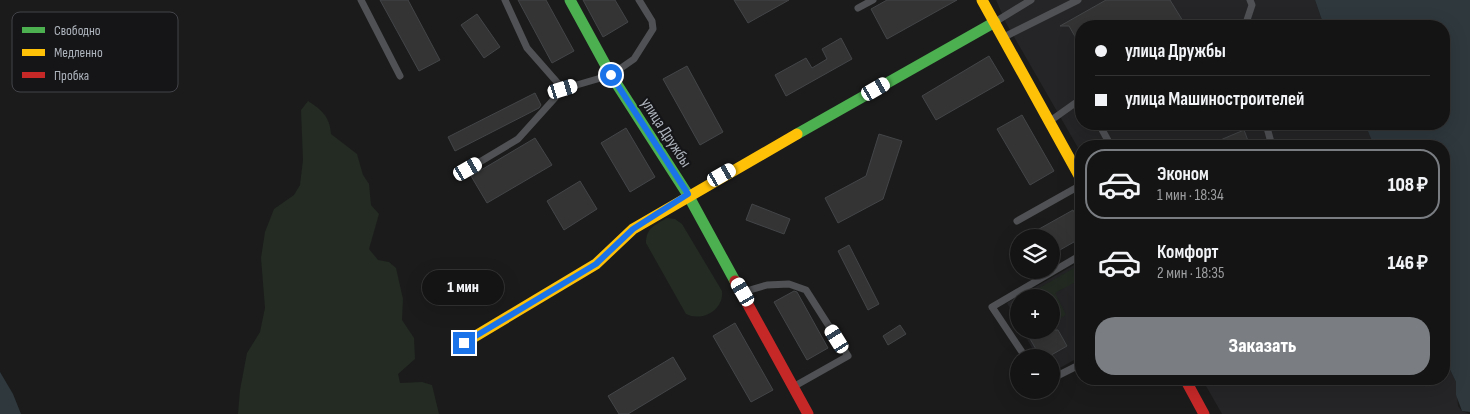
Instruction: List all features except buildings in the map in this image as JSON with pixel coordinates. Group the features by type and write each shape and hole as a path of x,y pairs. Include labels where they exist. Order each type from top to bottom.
{"street":[{"name":"улица Дружбы","path":"570,0 611,75 688,194 808,414"},
{"path":"982,0 1075,168"},
{"path":"464,343 596,264 633,229 688,194 995,22"},
{"path":"1188,385 1204,414"}],"lane":[{"path":"361,0 400,76"},
{"path":"505,0 527,48 563,89"},
{"path":"468,169 518,140 563,89 611,75 634,59 652,29 652,21 639,0"},
{"path":"858,8 873,0"},
{"path":"995,22 1031,0"},
{"path":"1003,37 1078,0"},
{"path":"1247,20 1252,5 1250,0"},
{"path":"1050,122 1075,103"},
{"path":"1017,220 1075,188"},
{"path":"1020,349 992,307 1075,259"},
{"path":"743,292 768,285 789,284 806,290 848,356 793,388"},
{"path":"1060,374 1075,367"}],"shaded area":[{"path":"996,0 1315,0 1322,20 1075,20 1075,130 1367,130 1372,140 1075,140 1075,143 1006,23"},
{"path":"1315,0 1470,0 1470,412 1462,411 1456,395 1456,382 1450,370 1450,140 1372,140 1367,130 1450,130 1450,20 1322,20"},
{"path":"308,101 327,118 331,134 357,154 363,175 369,184 371,205 379,214 369,249 378,260 389,262 396,268 403,299 402,320 414,338 415,359 398,374 400,383 422,382 432,385 439,414 238,414 240,390 247,353 260,332 265,308 261,258 265,232 274,209 294,195 300,185 303,160 301,110"},
{"path":"667,218 675,219 682,224 722,291 722,298 719,304 711,313 699,316 686,314 646,243 649,230"},
{"path":"1075,264 1075,359 1060,368 1060,349 1033,349 1027,339 1060,339 1060,289 1032,289 1049,279 1060,279 1060,273"},
{"path":"1075,267 1075,282 1060,290 1040,289 1055,279 1060,279 1060,276"},
{"path":"1060,303 1066,315 1060,318"},
{"path":"1450,370 1456,382 1458,406 1462,411 1470,414 1222,414 1205,385 1450,385"},
{"path":"0,372 13,394 21,414 0,414"}],"traffic: fast":[{"path":"570,0 611,75 688,195 735,281"},
{"path":"797,134 995,22"}],"traffic: slow":[{"path":"982,0 1075,168"},
{"path":"464,343 596,264 633,229 797,134"}],"traffic: jam":[{"path":"735,281 808,414"},
{"path":"1188,385 1204,414"}],"route":[{"path":"464,343 596,264 633,229 688,194 611,75"}]}
